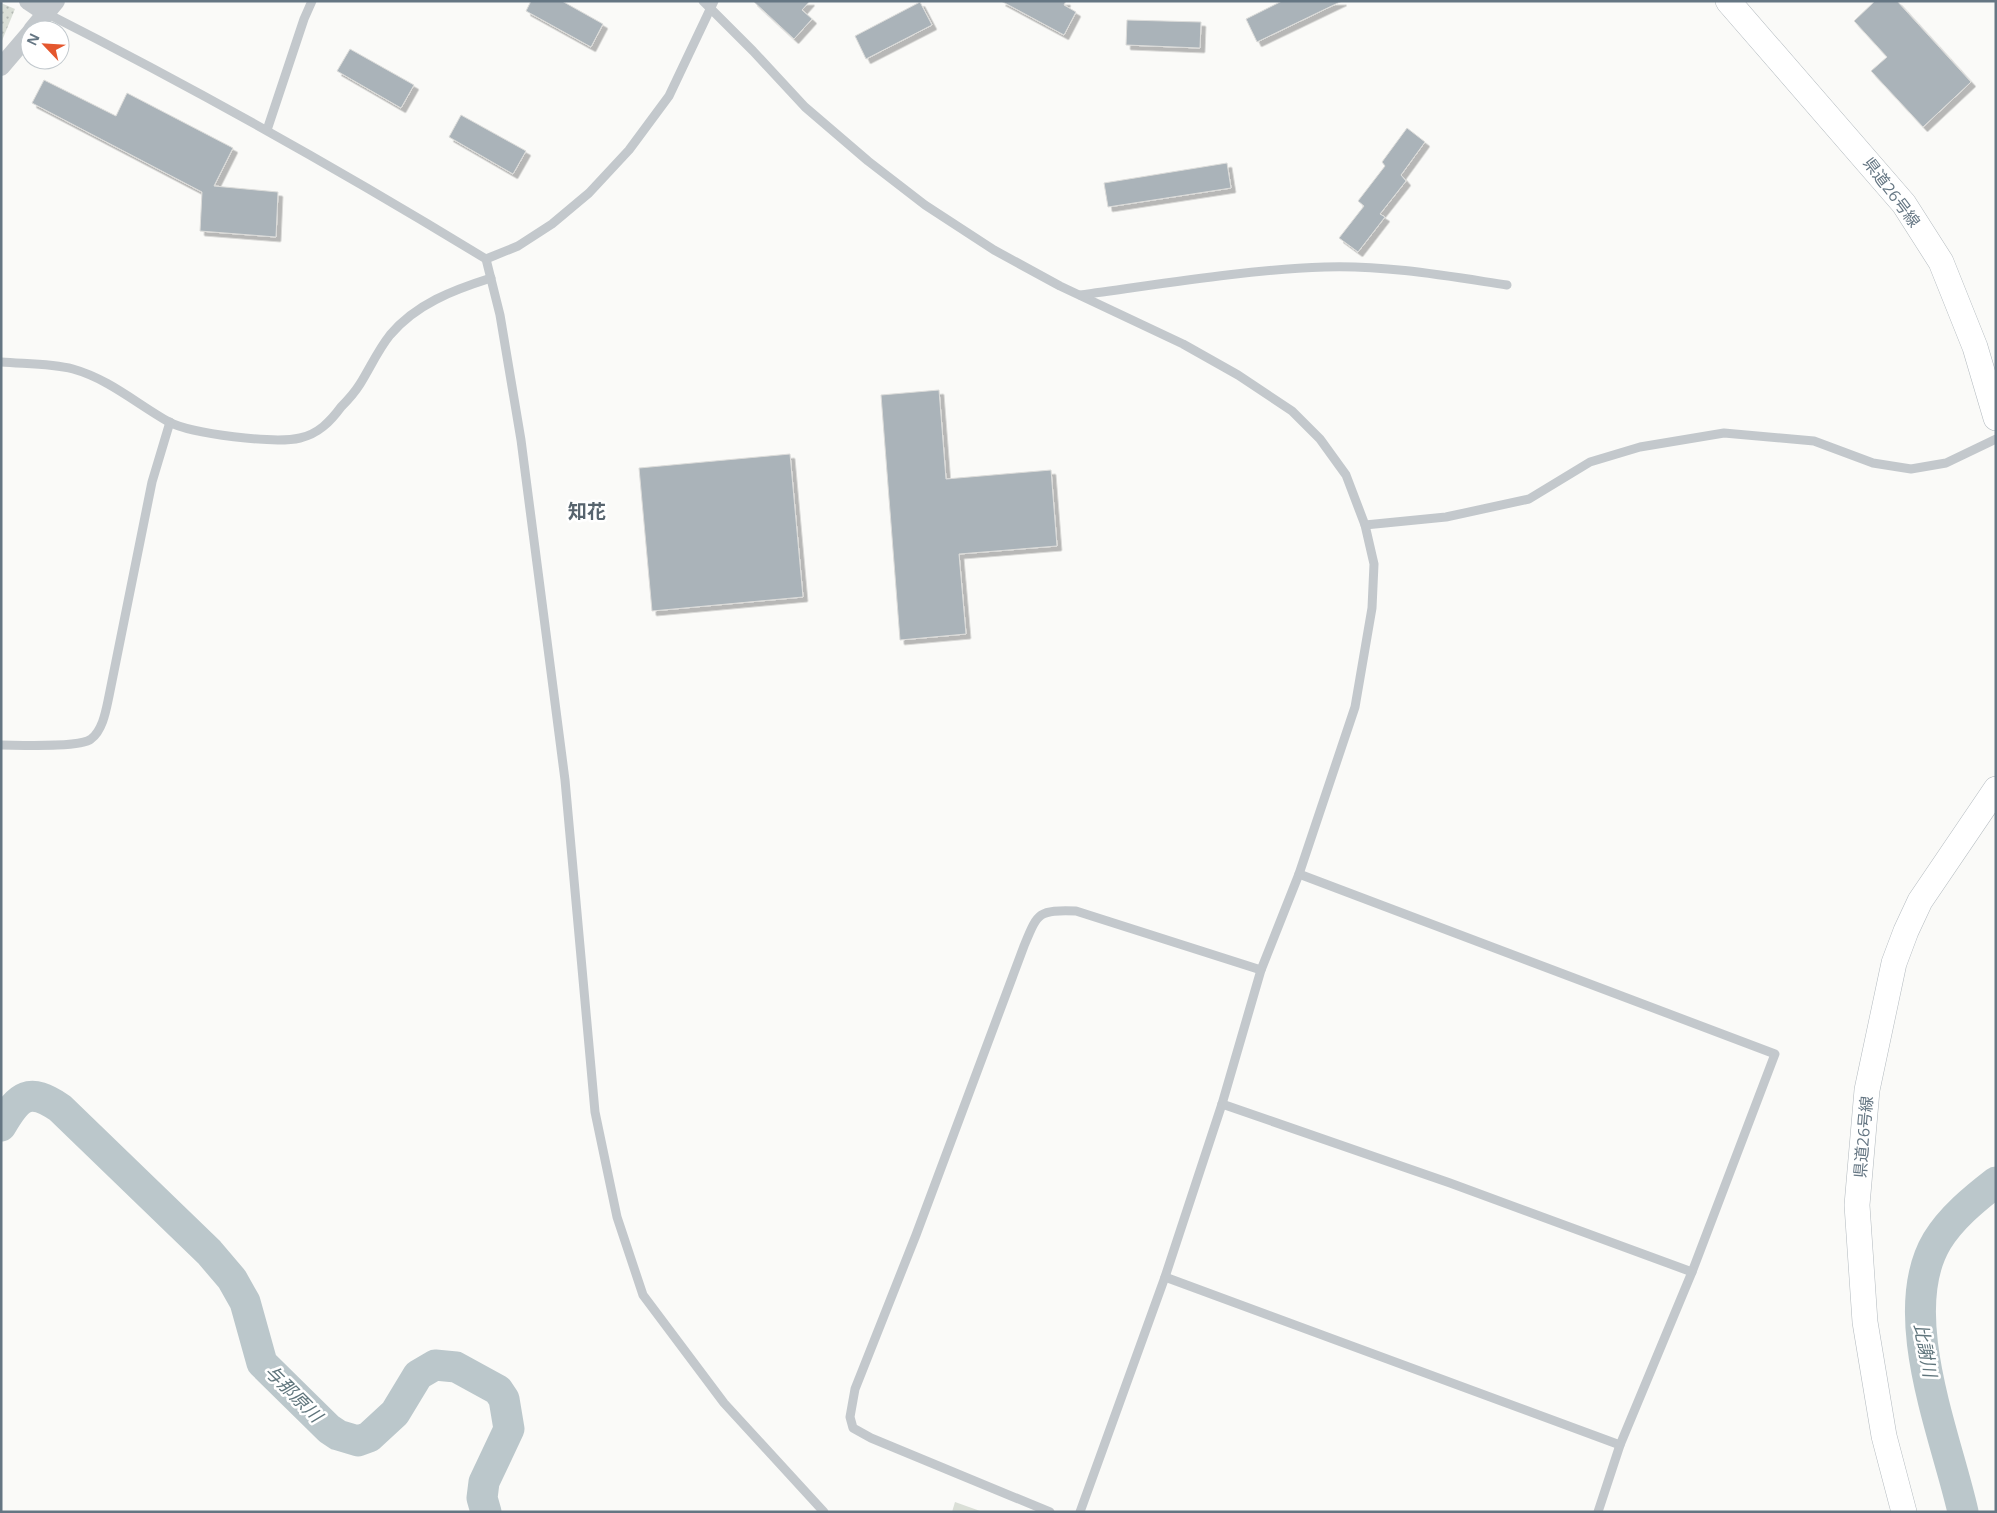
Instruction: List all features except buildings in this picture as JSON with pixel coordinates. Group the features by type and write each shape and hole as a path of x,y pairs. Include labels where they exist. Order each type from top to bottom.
{"main road":[{"name":"県道26号線","path":"1728,1 1877,170 1904,204 1940,262 1975,347 1996,418"},
{"name":"県道26号線","path":"1904,1512 1884,1436 1864,1313 1858,1205 1867,1090 1894,963 1906,932 1920,901 1996,789"}],"street":[{"path":"28,1 51,7 40,20"},
{"path":"1,67 20,44"}],"lane":[{"path":"267,130 304,19 312,1"},
{"path":"703,1 713,5 805,107 868,161 926,205 994,250 1080,295 1183,344 1238,375 1292,411 1320,440 1346,475 1365,525 1374,564 1372,608 1354,707 1299,874 1261,970 1222,1104 1165,1277 1080,1512"},
{"path":"486,258 518,246 552,224 589,193 616,164 669,96 713,5"},
{"path":"51,7 136,59 384,196 486,258 500,315 522,440 565,780 595,1112 617,1217 642,1295 724,1403 824,1512"},
{"path":"1080,295 1222,274 1327,267 1401,270 1506,285"},
{"path":"1,362 74,369 122,391 170,422 195,430 227,436 299,438 321,430 359,386 390,335 410,316 439,296 491,278"},
{"path":"1,745 79,744 91,740 99,729 109,696 152,482 170,422"},
{"path":"1365,525 1446,517 1529,498 1590,462 1640,447 1724,433 1814,441 1874,463 1911,469 1946,462 1996,439"},
{"path":"1299,874 1775,1054 1692,1272 1620,1445 1598,1512"},
{"path":"1050,1512 871,1438 853,1428 850,1417 855,1389 916,1235 1024,946 1035,919 1049,911 1076,912 1261,970"},
{"path":"1222,1104 1450,1183 1692,1272"},
{"path":"1165,1277 1620,1445"}],"shaded area":[{"path":"1,3 15,9 1,43"},
{"path":"955,1502 983,1512 952,1512"}],"waterway":[{"name":"与那原川","path":"1,1126 7,1115 19,1101 32,1096 49,1101 60,1108 209,1252 232,1279 245,1302 262,1363 329,1429 338,1435 358,1441 369,1437 395,1413 418,1375 435,1365 456,1367 498,1390 504,1399 509,1429 484,1482 482,1498 486,1512"},
{"name":"比謝川","path":"1963,1512 1928,1375 1922,1338 1921,1303 1925,1270 1937,1241 1956,1217 1996,1182"}],"district":[{"name":"知花","path":"587,511"}]}
